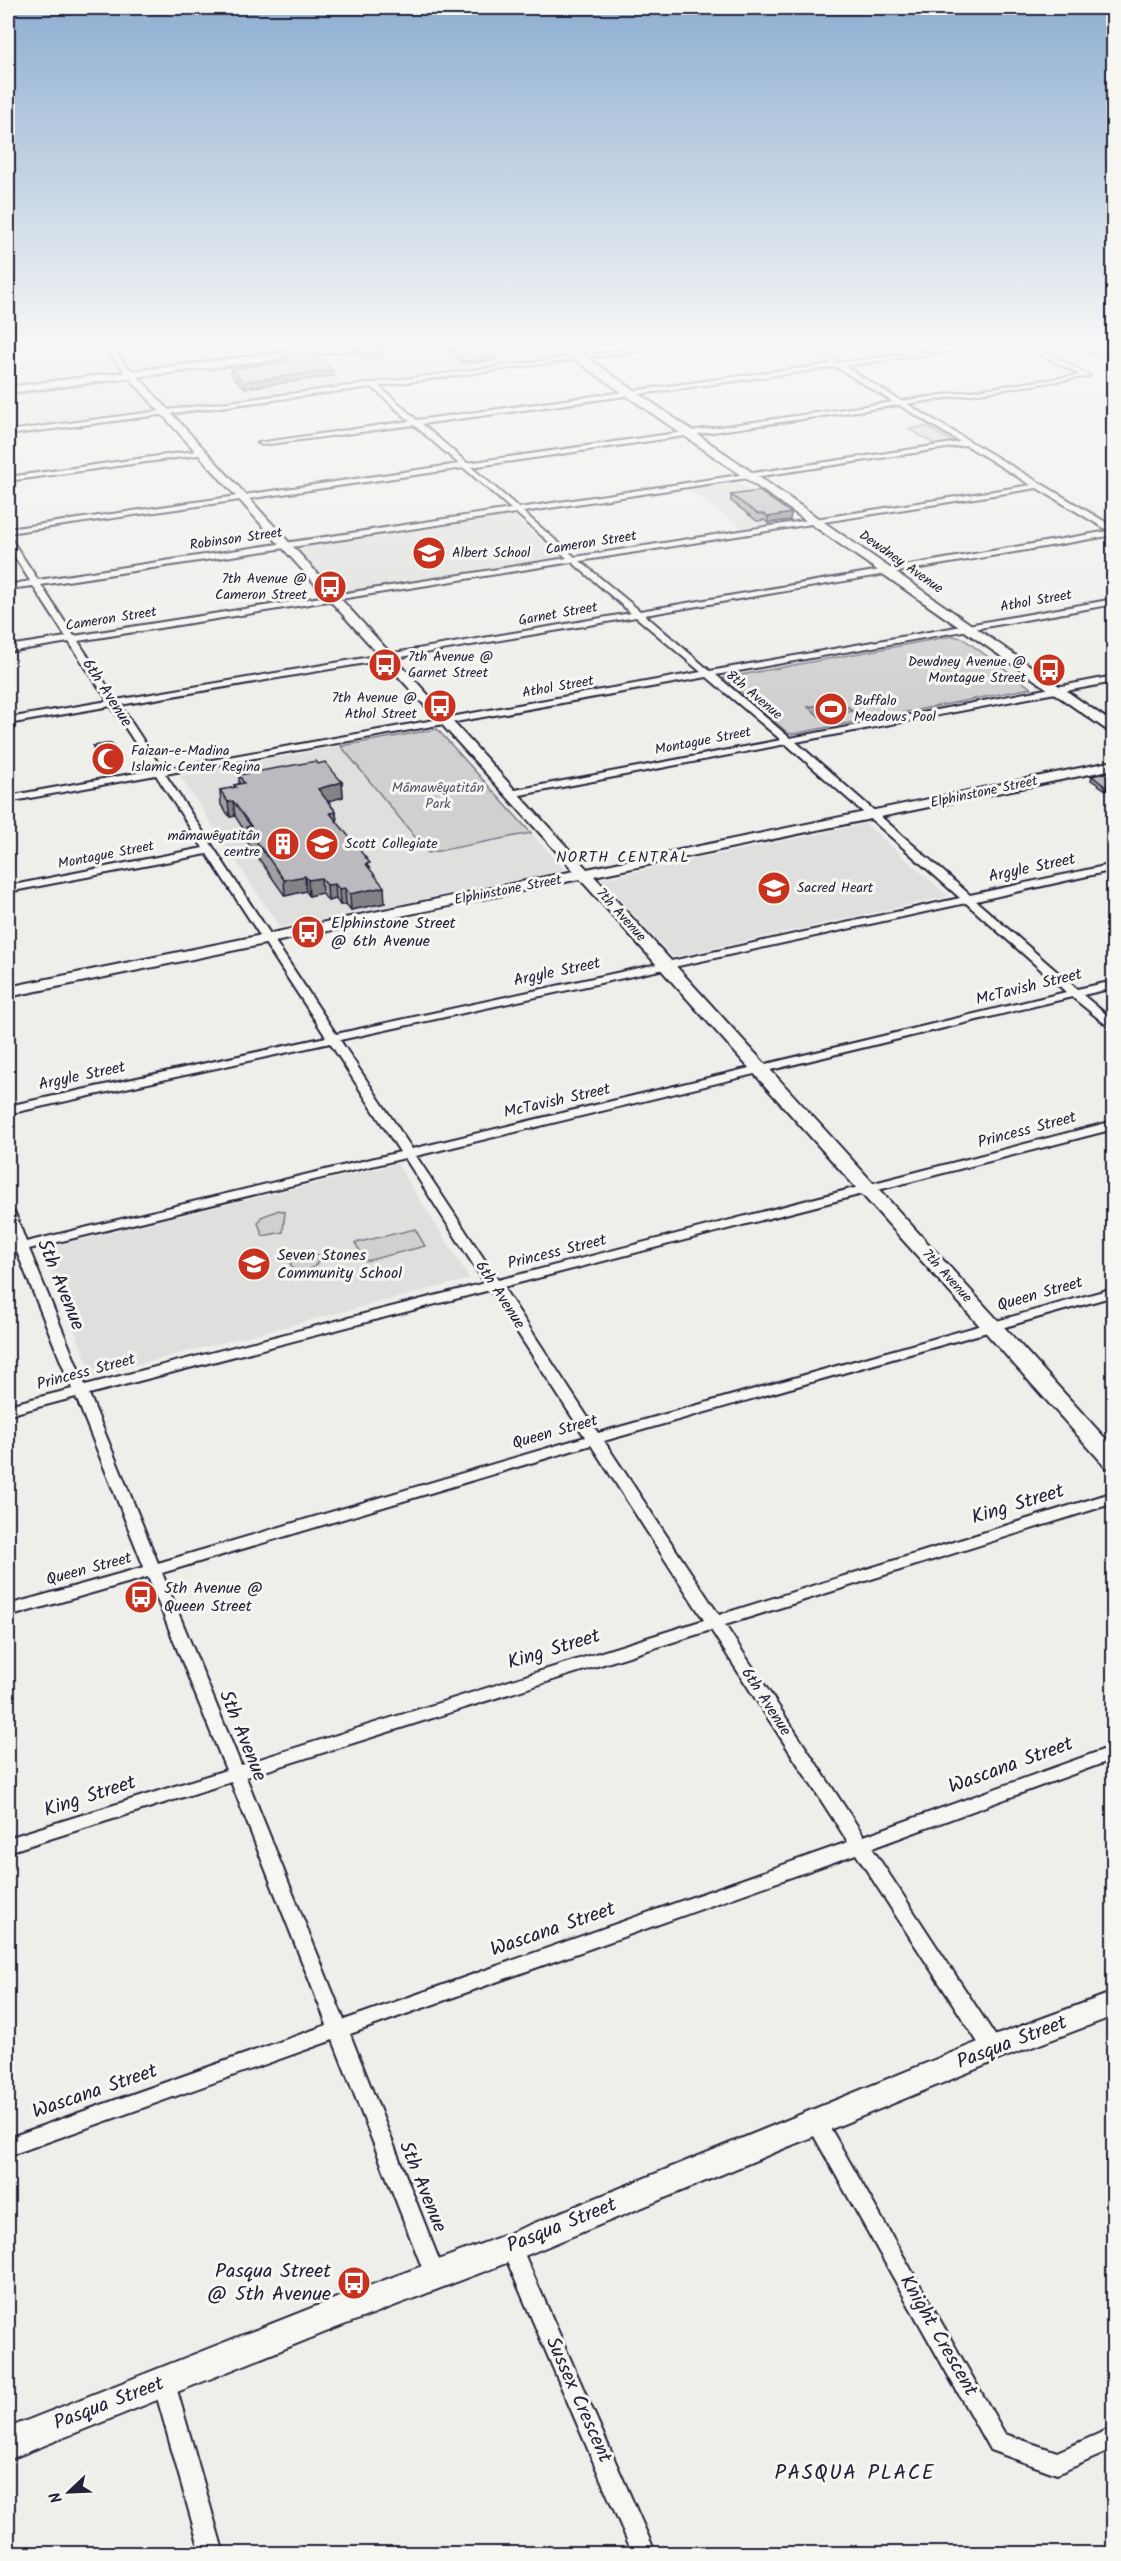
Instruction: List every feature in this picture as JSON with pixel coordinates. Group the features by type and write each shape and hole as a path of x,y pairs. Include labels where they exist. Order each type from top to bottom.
{"street":[{"path":"8,479 126,463"},
{"name":"7th Avenue","path":"212,463 385,657 869,1188 1113,1462"},
{"name":"8th Avenue","path":"462,463 787,740 1113,1028"},
{"path":"8,531 482,463"},
{"name":"Dewdney Avenue","path":"732,463 1113,730"},
{"name":"Robinson Street","path":"8,587 839,463"},
{"path":"998,463 1113,532"},
{"name":"Cameron Street","path":"8,649 1037,486"},
{"name":"Garnet Street","path":"8,721 1113,532"},
{"name":"6th Avenue","path":"8,541 993,2049"},
{"name":"Athol Street","path":"8,799 1113,601"},
{"name":"Montague Street","path":"510,794 1113,679"},
{"name":"Elphinstone Street","path":"8,992 1113,765"},
{"name":"Montague Street","path":"8,889 210,850"},
{"name":"Argyle Street","path":"8,1110 1113,867"},
{"name":"McTavish Street","path":"14,1248 1113,984"},
{"name":"Princess Street","path":"8,1410 1113,1125"},
{"name":"5th Avenue","path":"8,1213 14,1248 81,1390 285,1894 435,2275"},
{"name":"Queen Street","path":"8,1611 594,1439 1113,1292"},
{"name":"King Street","path":"8,1845 1113,1497"},
{"name":"Wascana Street","path":"8,2147 860,1845 1113,1752"},
{"name":"Pasqua Street","path":"8,2444 511,2247 993,2049 1111,2009"},
{"name":"Knight Crescent","path":"817,2123 998,2442 1057,2463 1113,2438"},
{"name":"Sussex Crescent","path":"511,2247 645,2553"},
{"path":"164,2383 213,2553"}],"shaded area":[{"path":"731,481 738,482 793,521 743,529 687,488"},
{"name":"Albert School","path":"505,515 514,516 560,557 344,592 336,590 299,550 303,546"},
{"name":"Buffalo Meadows Pool","path":"841,701 853,711 820,717 808,707"},
{"name":"Scott Collegiate","path":"341,746 427,852 531,833 565,870 280,928 180,776"},
{"name":"Sacred Heart","path":"866,824 948,896 673,957 601,879"},
{"name":"Seven Stones Community School","path":"397,1164 470,1279 93,1376 42,1249"}],"green space":[{"path":"953,636 962,638 1031,688 793,734 788,733 724,678"},
{"name":"Mâmawêyatitân Park","path":"437,729 531,833 428,853 341,746"},
{"path":"279,1210 285,1212 283,1232 263,1236 258,1223 261,1217"},
{"path":"415,1229 425,1246 366,1261 355,1243"},
{"path":"299,1252 321,1255 317,1264 311,1269 293,1269 290,1263"}],"building":[{"path":"759,491 791,513 768,517 758,514 731,495"},
{"path":"111,743 120,758 103,761 93,746"},
{"name":"mâmawêyatitân centre","path":"316,761 318,764 325,762 342,782 318,789 336,812 330,813 370,863 366,864 384,887 350,894 345,888 339,889 335,884 327,885 321,878 308,880 305,876 284,880 246,827 251,826 233,801 228,802 220,790 244,783 239,775"},
{"path":"1113,771 1113,785 1106,787 1092,776"}],"place":[{"name":"Albert School","path":"429,553"},
{"name":"7th Avenue @ Cameron Street","path":"330,587"},
{"name":"7th Avenue @ Garnet Street","path":"385,665"},
{"name":"Dewdney Avenue @ Montague Street","path":"1049,670"},
{"name":"7th Avenue @ Athol Street","path":"440,706"},
{"name":"Buffalo Meadows Pool","path":"831,709"},
{"name":"Faizan-e-Madina Islamic Center Regina","path":"108,759"},
{"name":"mâmawêyatitân centre","path":"283,844"},
{"name":"Scott Collegiate","path":"322,844"},
{"name":"Sacred Heart","path":"774,888"},
{"name":"Elphinstone Street @ 6th Avenue","path":"308,932"},
{"name":"Seven Stones Community School","path":"254,1264"},
{"name":"5th Avenue @ Queen Street","path":"141,1597"},
{"name":"Pasqua Street @ 5th Avenue","path":"354,2283"}],"district":[{"name":"NORTH CENTRAL","path":"623,858"},
{"name":"PASQUA PLACE","path":"855,2473"}]}
